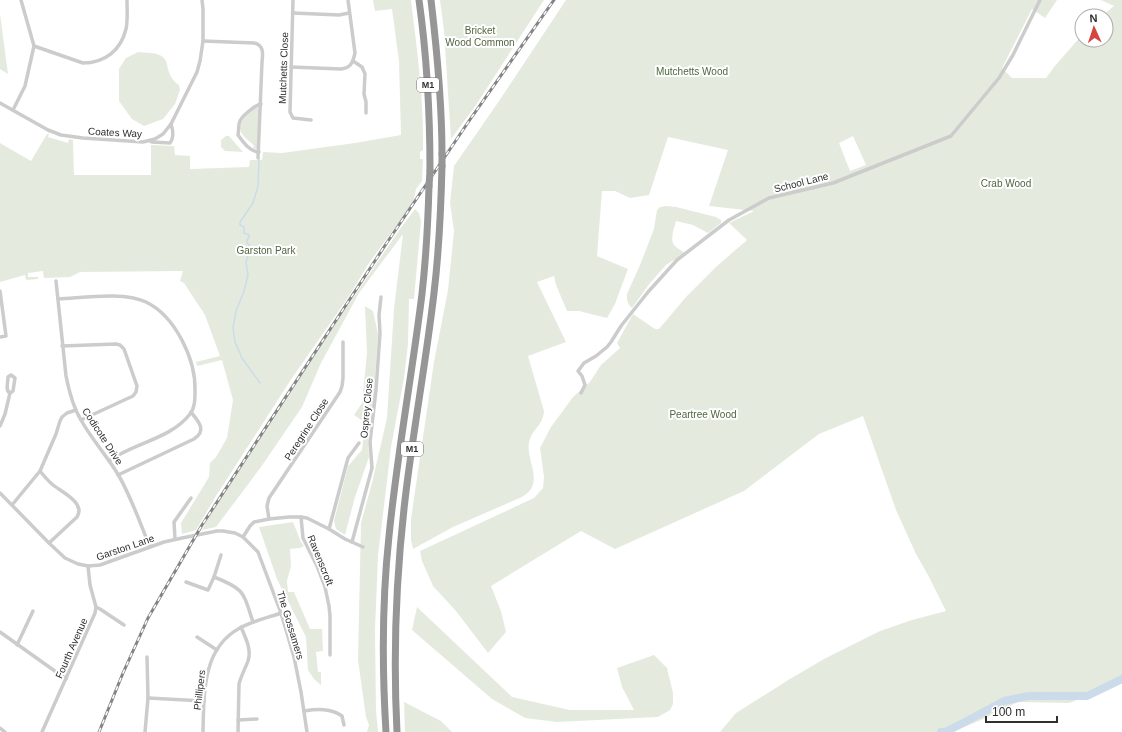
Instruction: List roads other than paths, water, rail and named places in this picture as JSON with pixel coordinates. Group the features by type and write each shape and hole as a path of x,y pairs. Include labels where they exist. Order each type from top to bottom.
{"highway":[{"name":"M1","path":"386,732 383,651 386,564 393,498 422,293 428,225 430,140 428,89 419,0"},
{"name":"M1","path":"397,732 395,651 398,566 405,499 434,292 439,240 442,166 440,88 431,0"}],"street":[{"path":"13,110 25,86 34,46 21,0"},
{"path":"34,46 83,63 100,61 113,53 121,42 126,28 127,0"},
{"name":"Coates Way","path":"0,103 48,130 61,135 143,142 163,134 171,124 197,72 203,41 204,9 202,0"},
{"name":"Mutchetts Close","path":"293,0 290,112 293,118 311,120"},
{"path":"291,67 345,69 350,66 353,61 354,43 348,0"},
{"name":"School Lane","path":"581,393 585,385 582,376 578,371 584,362 596,356 612,342 621,326 648,292 677,260 729,220 769,198 833,183 951,136 999,78 1013,55 1040,0"},
{"path":"292,13 349,13"},
{"path":"203,41 254,43 259,44 263,50 258,158"},
{"path":"353,61 362,67 365,74 364,94 366,113"},
{"path":"259,152 252,150 238,135 239,122 241,119 254,106 261,104"},
{"path":"150,140 152,142 170,143 172,140 173,130 171,124"},
{"name":"Codicote Drive","path":"56,281 62,346 68,387 76,410 126,489 150,547"},
{"path":"0,291 6,336 0,337"},
{"path":"58,299 113,296 146,302 168,320 184,344 191,362 196,389 195,399 191,412 182,423 175,428 118,455 109,461"},
{"name":"Osprey Close","path":"352,542 372,468 370,442 376,390 381,297"},
{"name":"Peregrine Close","path":"269,519 267,506 269,498 340,392 343,378 343,342"},
{"path":"62,346 120,345 124,349 137,386 136,392 133,396 81,420"},
{"path":"0,426 6,414 10,393"},
{"path":"12,505 40,471 64,414 76,410"},
{"path":"118,475 198,436 201,433 200,425 191,412"},
{"path":"329,529 348,458 359,443"},
{"path":"40,471 52,484 68,495 80,510 77,518 49,543"},
{"name":"Garston Lane","path":"0,493 62,555 71,561 88,566 100,565 175,539 217,531 229,532 243,537 253,546"},
{"path":"175,539 174,522 191,498"},
{"path":"243,537 254,522 269,519 301,517 307,518 363,547"},
{"name":"Ravenscroft","path":"301,517 303,538 317,566 325,588 329,606 330,655"},
{"name":"The Gossamers","path":"253,546 258,552 281,613 294,657 307,732"},
{"path":"186,582 208,590 221,556"},
{"name":"Fourth Avenue","path":"42,732 95,613 96,607 90,584 88,566"},
{"path":"214,577 236,587 242,592 253,622"},
{"path":"96,607 124,625"},
{"path":"17,644 33,611"},
{"name":"Phillipers","path":"203,732 204,701 210,662 217,650 228,635 241,627 281,613"},
{"path":"238,732 239,684 250,655 249,647 241,627"},
{"path":"0,632 66,679"},
{"path":"197,637 217,650"},
{"path":"145,732 148,698 147,657"},
{"path":"148,698 204,701"},
{"path":"304,711 332,711 342,716 344,725"},
{"path":"238,720 257,719"},
{"path":"0,728 5,732"}],"waterway":[{"path":"259,159 258,186 253,203 240,222 240,225 244,227 244,233 249,235 247,240 249,245 249,253 246,262 248,275 244,291 236,311 233,328 235,342 242,358 260,383"},
{"path":"941,732 945,732 1004,701 1028,696 1087,696 1122,679"}],"railway":[{"path":"99,732 123,673 148,618 202,525 384,247 469,121 554,0"}],"park label":[{"name":"Bricket Wood Common","path":"480,36"},
{"name":"Mutchetts Wood","path":"692,71"},
{"name":"Crab Wood","path":"1006,183"},
{"name":"Garston Park","path":"266,250"},
{"name":"Peartree Wood","path":"703,414"}]}
